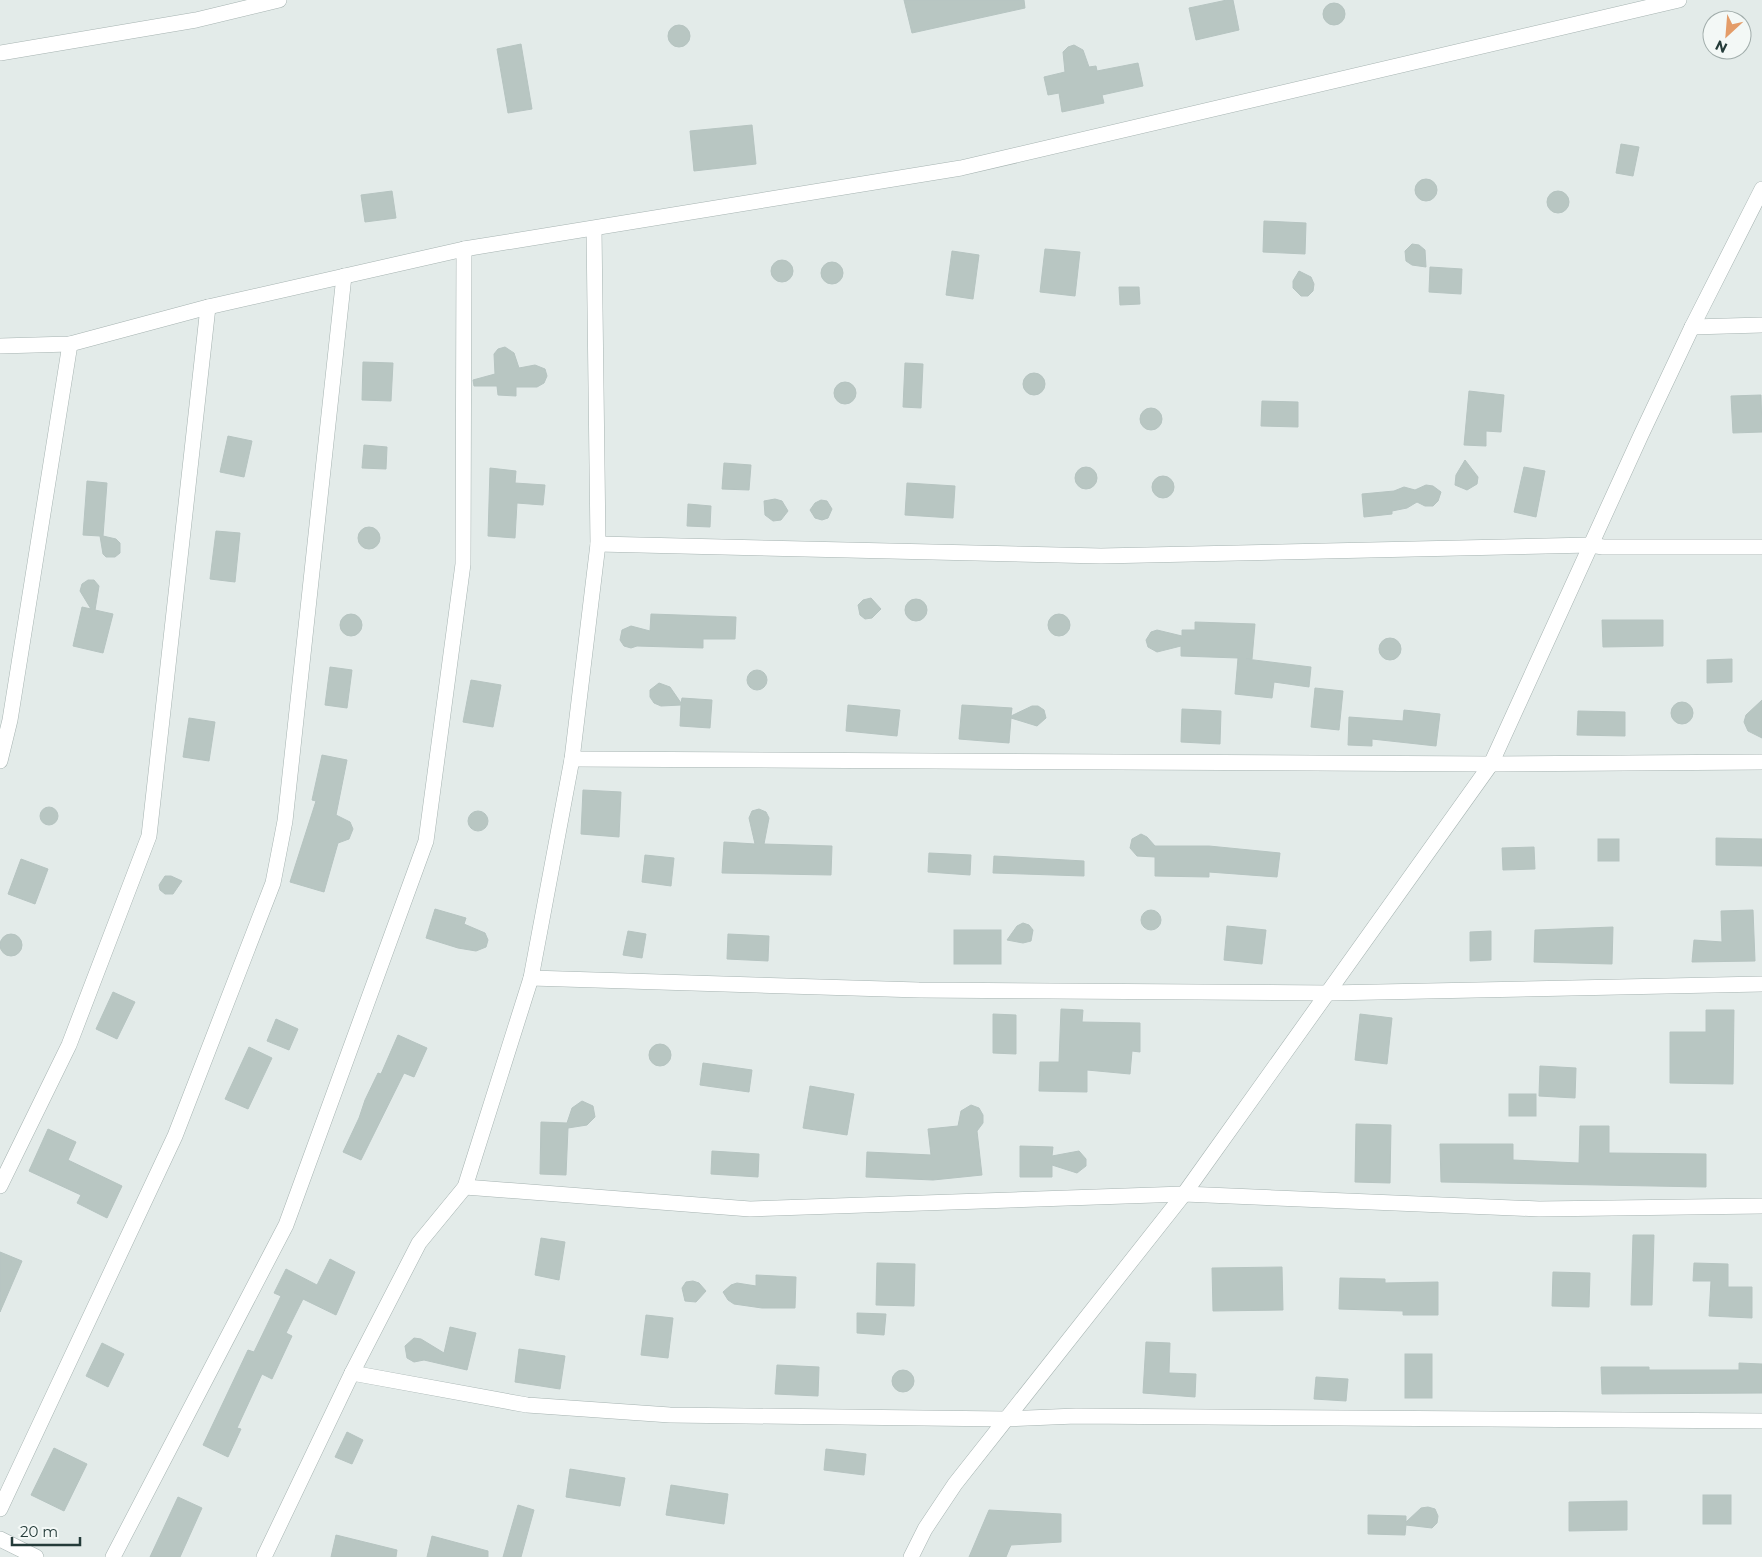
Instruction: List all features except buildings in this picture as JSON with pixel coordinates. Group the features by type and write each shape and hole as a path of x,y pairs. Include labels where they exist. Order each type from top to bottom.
{"street":[{"path":"0,53 196,20 279,0"},
{"path":"0,346 70,344 208,308 464,249 961,168 1679,0"},
{"path":"911,1557 925,1529 955,1484 1004,1419 1184,1194 1491,764 1692,327 1762,189"},
{"path":"264,1557 352,1373 419,1243 465,1187 531,978 572,759 598,544 594,228"},
{"path":"112,1557 286,1225 426,841 463,564 464,249"},
{"path":"0,1509 176,1136 272,883 284,821 344,276"},
{"path":"0,1186 69,1045 149,836 208,308"},
{"path":"1692,327 1762,325"},
{"path":"0,761 10,720 70,344"},
{"path":"598,544 1101,556 1591,545 1604,547 1762,547"},
{"path":"572,759 1491,764 1762,762"},
{"path":"531,978 919,990 1329,993 1762,984"},
{"path":"465,1187 750,1209 1184,1194 1539,1210 1762,1206"},
{"path":"352,1373 526,1405 670,1415 1004,1419 1076,1416 1762,1421"},
{"path":"0,1538 36,1557"}]}
